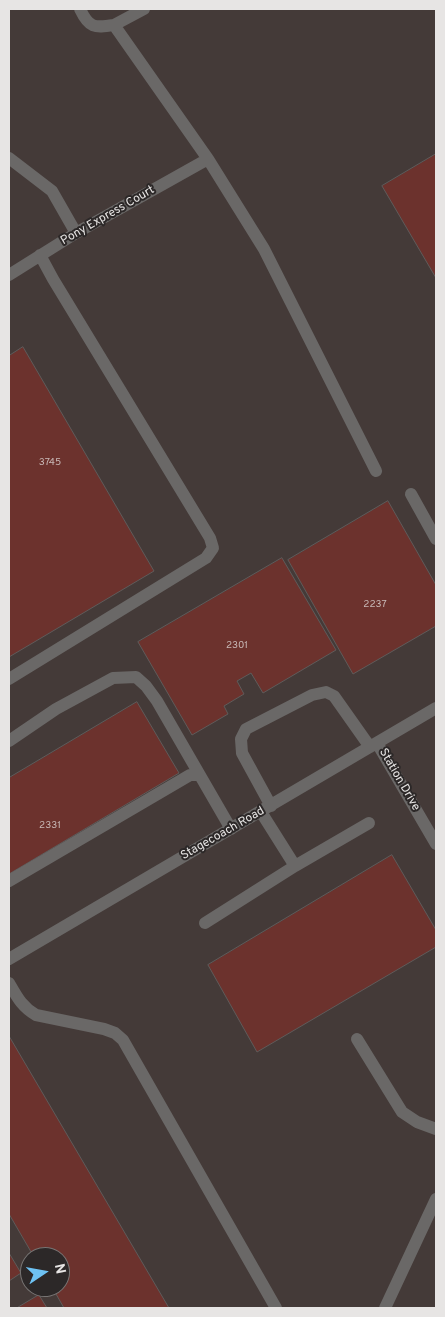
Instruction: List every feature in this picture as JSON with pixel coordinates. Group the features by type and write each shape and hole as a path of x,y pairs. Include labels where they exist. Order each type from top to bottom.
{"street":[{"path":"80,9 87,22 98,27 114,25 144,9"},
{"path":"114,25 208,159 264,248 376,471"},
{"path":"11,159 52,191 76,233"},
{"name":"Pony Express Court","path":"9,275 76,233 208,159"},
{"path":"9,679 206,558 213,548 210,538 58,288 40,255"},
{"path":"411,494 436,539"},
{"path":"9,740 56,709 113,678 136,677 146,686 157,701 198,776 205,783 231,829"},
{"name":"Station Drive","path":"266,809 242,753 241,740 246,730 312,695 326,692 334,696 374,745 436,844"},
{"name":"Stagecoach Road","path":"9,959 436,708"},
{"path":"9,882 190,775 198,776"},
{"path":"266,809 295,866"},
{"path":"205,923 295,866 369,823"},
{"path":"9,983 20,1003 26,1010 36,1015 104,1029 115,1033 124,1040 276,1308"},
{"path":"357,1039 402,1112 418,1122 436,1129"},
{"path":"385,1308 436,1199"}],"shaded area":[{"path":"9,9 436,9 436,1308 9,1308"}],"building":[{"path":"436,154 436,278 382,186"},
{"path":"23,347 154,571 9,657 9,356"},
{"path":"388,501 436,585 436,626 353,674 288,560"},
{"path":"282,558 336,650 263,693 251,673 237,681 244,694 224,706 228,714 192,735 138,642"},
{"path":"137,702 179,773 9,874 9,778"},
{"path":"392,855 436,930 436,947 257,1052 208,965"},
{"path":"9,1036 169,1308 64,1308 58,1297 70,1297 70,1247 28,1247 9,1214"},
{"path":"9,1253 20,1274 9,1281"},
{"path":"36,1297 40,1297 47,1308 17,1308"}]}
